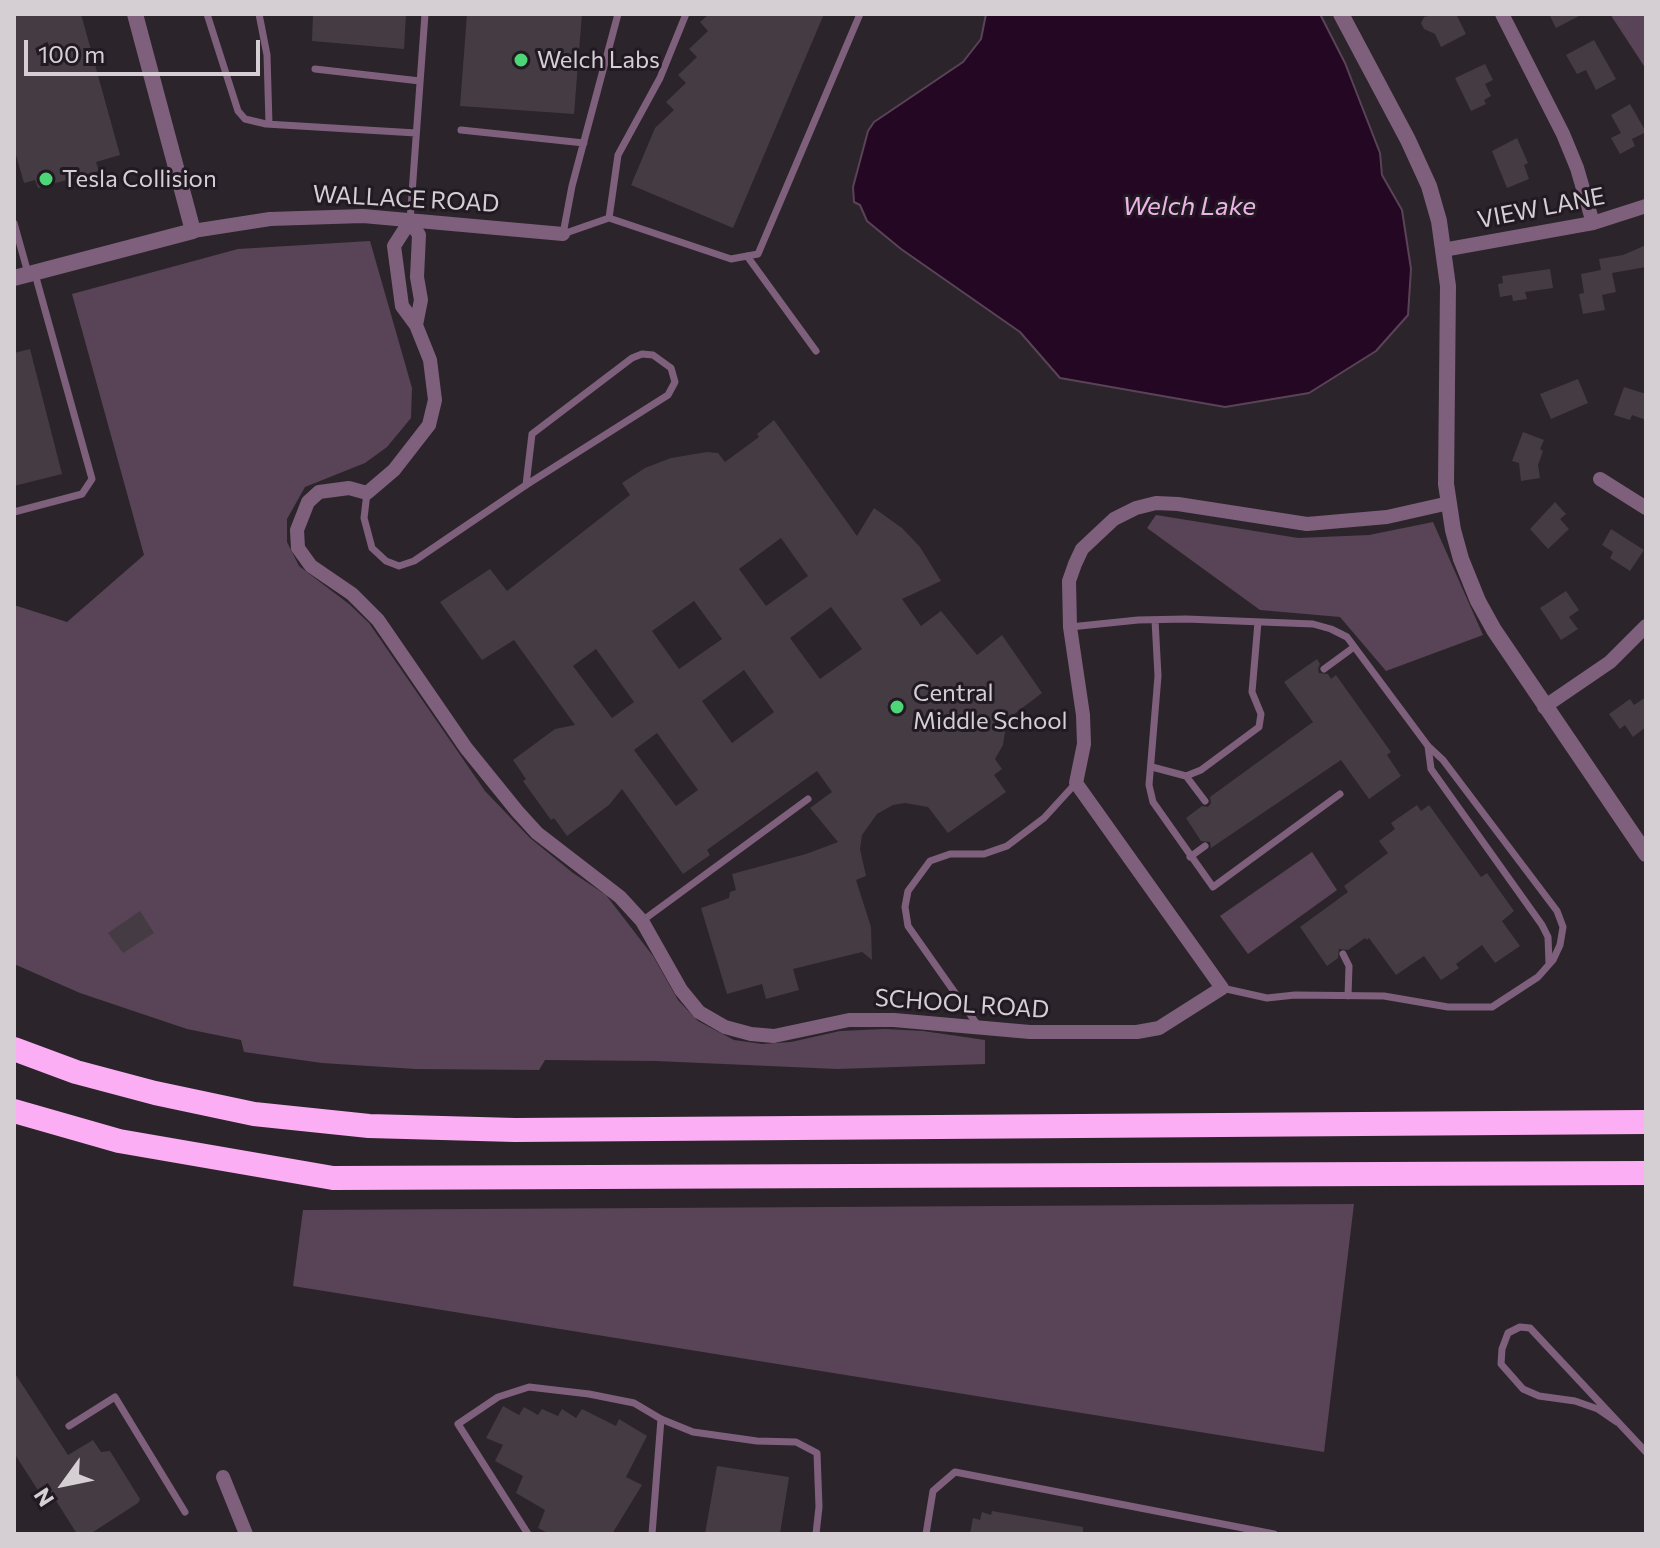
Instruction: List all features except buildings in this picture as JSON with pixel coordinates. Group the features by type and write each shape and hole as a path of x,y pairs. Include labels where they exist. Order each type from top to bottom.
{"highway":[{"path":"14,1049 76,1072 155,1093 254,1114 369,1126 515,1130 1646,1122"},
{"path":"14,1111 119,1141 333,1178 1646,1173"}],"street":[{"path":"135,14 193,231"},
{"path":"1341,14 1408,140 1429,186 1439,221 1448,286 1446,460 1449,503 1461,559 1478,601 1544,707 1646,854"},
{"path":"1502,14 1563,134 1577,168 1593,223"},
{"name":"VIEW LANE","path":"1443,250 1593,223 1646,206"},
{"name":"WALLACE ROAD","path":"26,276 193,231 270,219 363,216 563,234"},
{"path":"367,493 394,470 429,425 435,400 430,360 416,325 402,306 394,246 410,221 419,235 417,277 421,300 416,325"},
{"path":"1600,479 1646,508"},
{"name":"SCHOOL ROAD","path":"367,493 349,488 319,492 301,514 297,530 298,548 311,566 352,594 378,620 491,782 537,833 620,897 642,921 681,990 699,1012 725,1027 774,1036 849,1020 894,1020 980,1029 1137,1032 1159,1028 1222,988"},
{"path":"1222,988 1076,783 1084,744 1083,715 1070,627 1069,581 1082,549 1114,519 1136,508 1156,503 1307,524 1387,517 1449,503"},
{"path":"1544,707 1610,662 1646,626"},
{"path":"223,1477 246,1534"}],"lane":[{"path":"207,14 238,111 245,119 269,124 416,133"},
{"path":"259,14 267,55 269,124"},
{"path":"410,221 425,14"},
{"path":"618,14 572,186 563,234 609,218 731,259 758,254 860,14"},
{"path":"609,218 618,155 660,78 686,14"},
{"path":"315,69 420,81"},
{"path":"461,130 584,143"},
{"path":"14,223 26,276 92,479 82,494 14,512"},
{"path":"747,256 816,351"},
{"path":"367,493 364,518 372,548 386,561 399,566 414,561 668,395 675,382 671,368 653,355 642,354 632,358 544,424 532,434 526,485"},
{"path":"1070,627 1155,620 1258,622 1313,624 1347,637 1557,911 1563,927 1560,945 1538,977 1492,1007 1448,1007 1384,996 1267,998 1222,988"},
{"path":"1155,620 1158,676 1149,785 1153,802 1213,887 1340,794"},
{"path":"1152,767 1186,776 1201,770 1259,727 1261,714 1252,692 1258,622"},
{"path":"1324,669 1354,647"},
{"path":"1428,746 1431,769 1542,925 1548,937 1548,965"},
{"path":"1186,776 1205,801"},
{"path":"980,1029 908,926 905,907 908,891 930,861 950,854 984,854 1007,846 1044,818 1076,783"},
{"path":"642,921 808,799"},
{"path":"1190,857 1205,846"},
{"path":"1343,954 1349,966 1348,996"},
{"path":"1617,1422 1598,1409 1575,1401 1539,1396 1523,1389 1501,1364 1508,1333 1520,1327 1530,1328 1646,1452"},
{"path":"528,1534 458,1424 498,1397 529,1387 634,1403 661,1419 693,1432 796,1442 817,1453 819,1507 816,1534"},
{"path":"69,1426 115,1397 185,1512"},
{"path":"652,1534 661,1419"},
{"path":"926,1534 933,1491 955,1472 1274,1534"}],"shaded area":[{"path":"1610,14 1646,14 1646,69"},
{"path":"370,241 412,388 411,418 387,447 365,463 305,487 287,519 287,542 299,566 369,623 485,791 530,838 606,895 653,956 678,1000 698,1021 734,1040 762,1044 791,1042 840,1031 885,1029 985,1040 985,1064 837,1069 656,1061 545,1060 539,1070 415,1069 322,1063 244,1052 241,1040 187,1029 80,993 14,964 14,605 67,622 144,555 72,294 238,249"},
{"path":"1156,515 1298,538 1369,535 1433,522 1483,635 1386,671 1340,617 1260,610 1147,528"},
{"path":"1312,852 1337,890 1248,954 1220,916"},
{"path":"1354,1204 1324,1452 293,1286 303,1210"}],"water":[{"name":"Welch Lake","path":"986,14 1320,14 1345,63 1380,153 1382,175 1402,210 1411,269 1408,315 1376,351 1309,393 1225,407 1060,378 1020,332 901,249 867,221 860,205 854,202 853,187 868,131 874,122 963,62 981,39"}],"place":[{"name":"Welch Labs","path":"521,60"},
{"name":"Tesla Collision","path":"46,179"},
{"name":"Central Middle School","path":"897,707"}]}
